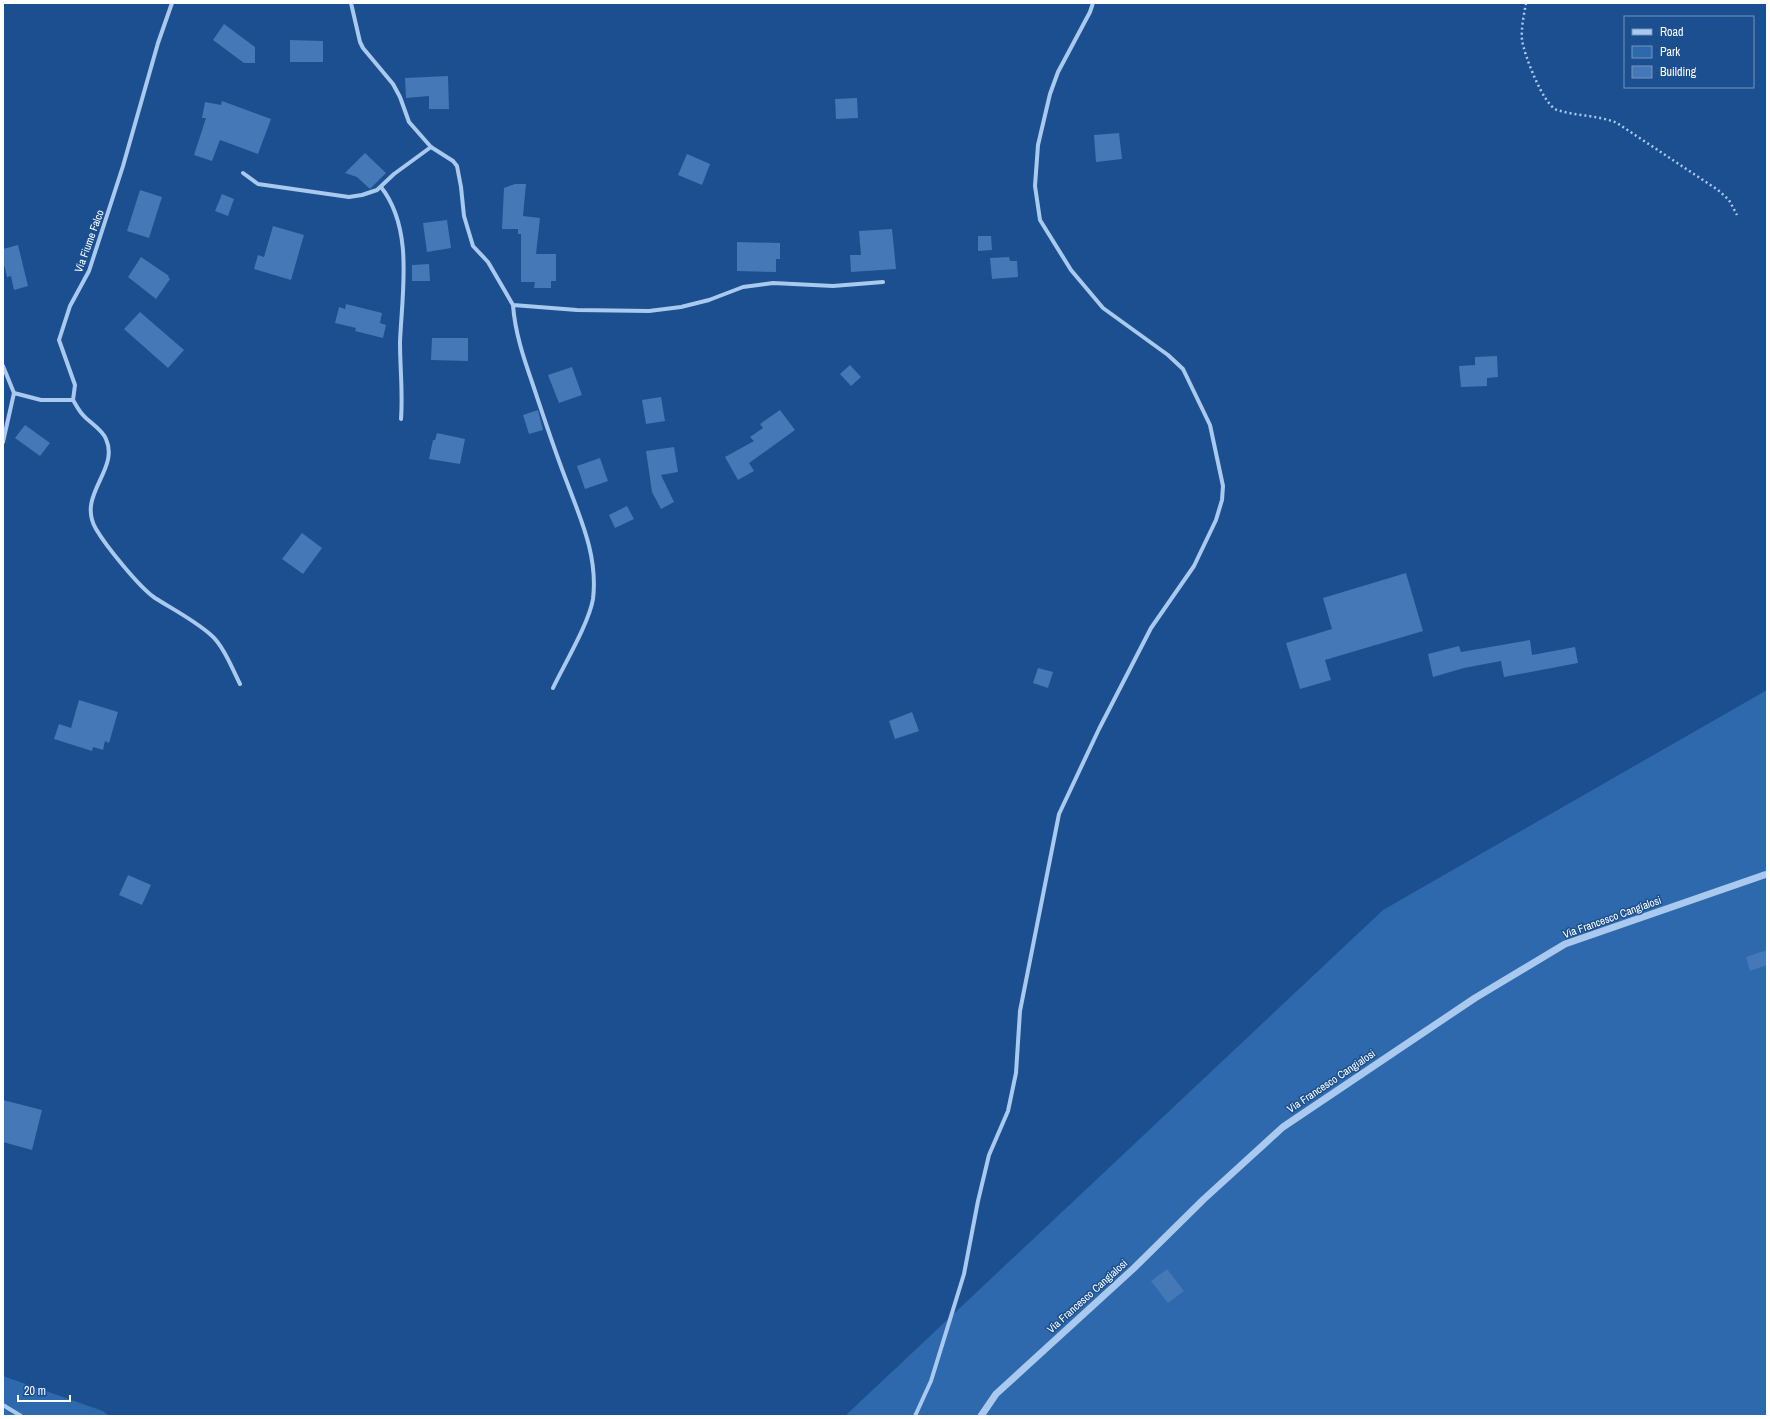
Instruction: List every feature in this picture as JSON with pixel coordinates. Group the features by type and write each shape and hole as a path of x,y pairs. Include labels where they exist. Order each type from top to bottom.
{"street":[{"name":"Via Fiume Falco","path":"72,400 74,385 60,340 70,306 92,264 123,166 158,43 172,3"},
{"path":"351,3 358,38 363,48 393,84 400,97 409,122 431,146 453,161 457,166 464,216 473,246 488,262 512,305 514,325 528,370 550,437 588,538 593,561 593,601 585,622 553,688"},
{"path":"915,1416 930,1381 964,1274 978,1201 990,1155 1008,1111 1016,1073 1020,1011 1059,814 1099,729 1151,628 1194,566 1216,520 1222,500 1223,486 1210,425 1183,369 1168,356 1103,308 1071,270 1040,220 1035,186 1038,145 1050,94 1058,72 1090,12 1093,3"},
{"path":"243,173 258,184 349,197 370,193 381,187 394,174 431,146"},
{"path":"381,187 394,207 400,225 403,246 400,344 403,395 401,419"},
{"path":"512,305 577,310 649,310 681,307 710,300 743,287 773,283 833,286 882,282"},
{"path":"3,366 14,393 3,442"},
{"path":"14,393 41,400 72,400 83,415 106,439 109,450 108,459 90,504 90,516 96,529 137,582 154,597 176,610 212,636 240,684"},
{"name":"Via Francesco Cangialosi","path":"981,1416 996,1394 1133,1269 1204,1199 1283,1126 1475,998 1565,944 1767,874"},
{"path":"3,1405 21,1416"}],"path":[{"path":"1526,3 1522,32 1524,53 1548,104 1556,109 1606,118 1617,123 1718,190 1730,200 1737,214"}],"green space":[{"path":"1767,690 1767,1416 845,1416 1383,910"},
{"path":"3,1376 103,1411 109,1416 3,1416"}],"building":[{"path":"224,24 255,47 255,63 244,63 213,40"},
{"path":"290,40 323,41 323,62 290,62"},
{"path":"448,76 449,109 429,109 429,96 406,98 405,78"},
{"path":"857,98 858,118 836,119 835,99"},
{"path":"222,101 271,119 258,154 220,140 212,161 194,155 206,118 202,118 205,102 221,105"},
{"path":"1119,133 1122,159 1096,162 1094,135"},
{"path":"365,153 386,173 370,189 357,177 345,173"},
{"path":"687,154 710,164 702,185 678,175"},
{"path":"515,184 526,184 523,216 540,218 536,254 556,254 556,281 551,281 551,288 534,288 535,282 521,282 521,234 518,234 518,229 502,229 504,188"},
{"path":"140,190 162,197 149,238 127,231"},
{"path":"222,194 234,199 228,216 215,211"},
{"path":"447,220 451,248 427,252 423,223"},
{"path":"273,226 304,235 291,280 254,269 258,255 264,257"},
{"path":"892,229 896,269 851,272 850,255 861,255 859,231"},
{"path":"978,236 991,236 992,250 978,251"},
{"path":"737,242 780,243 780,259 776,259 776,272 737,271"},
{"path":"18,245 28,286 14,290 11,276 7,277 3,260 3,249"},
{"path":"141,257 169,276 168,277 170,279 156,299 128,277"},
{"path":"1009,257 1010,261 1017,261 1018,277 992,279 990,258"},
{"path":"429,264 430,281 412,281 412,265"},
{"path":"346,304 382,313 380,323 386,325 383,338 355,331 356,328 335,323 339,307 345,309"},
{"path":"140,312 184,350 168,368 124,329"},
{"path":"432,338 468,338 468,361 431,360"},
{"path":"1497,356 1498,377 1487,378 1487,386 1461,387 1459,366 1475,365 1475,357"},
{"path":"850,365 861,377 851,386 840,374"},
{"path":"572,367 582,395 559,403 548,375"},
{"path":"661,397 665,421 646,424 642,400"},
{"path":"538,410 543,430 529,434 523,415"},
{"path":"780,410 795,430 749,463 754,471 738,480 725,457 754,441 750,437 763,428 760,424"},
{"path":"25,425 50,443 40,456 15,438"},
{"path":"437,433 465,439 460,464 429,459 433,440 435,440"},
{"path":"674,447 678,472 661,475 674,502 661,509 652,492 646,451"},
{"path":"600,458 608,481 585,489 577,466"},
{"path":"627,506 634,519 615,528 609,515"},
{"path":"302,533 322,548 303,574 282,559"},
{"path":"1406,573 1423,631 1325,660 1331,680 1300,689 1286,643 1332,629 1323,598"},
{"path":"1530,640 1532,655 1575,647 1578,663 1504,677 1501,661 1464,668 1433,677 1428,654 1459,646 1461,652"},
{"path":"1038,668 1053,672 1048,688 1033,683"},
{"path":"79,700 118,712 109,743 105,741 103,750 93,747 92,751 54,739 59,724 71,728"},
{"path":"912,712 919,731 895,739 889,721"},
{"path":"128,875 151,885 142,905 119,895"},
{"path":"1767,950 1767,965 1750,971 1746,957"},
{"path":"3,1100 42,1110 32,1150 3,1142"},
{"path":"1167,1269 1184,1291 1168,1303 1151,1281"}]}
